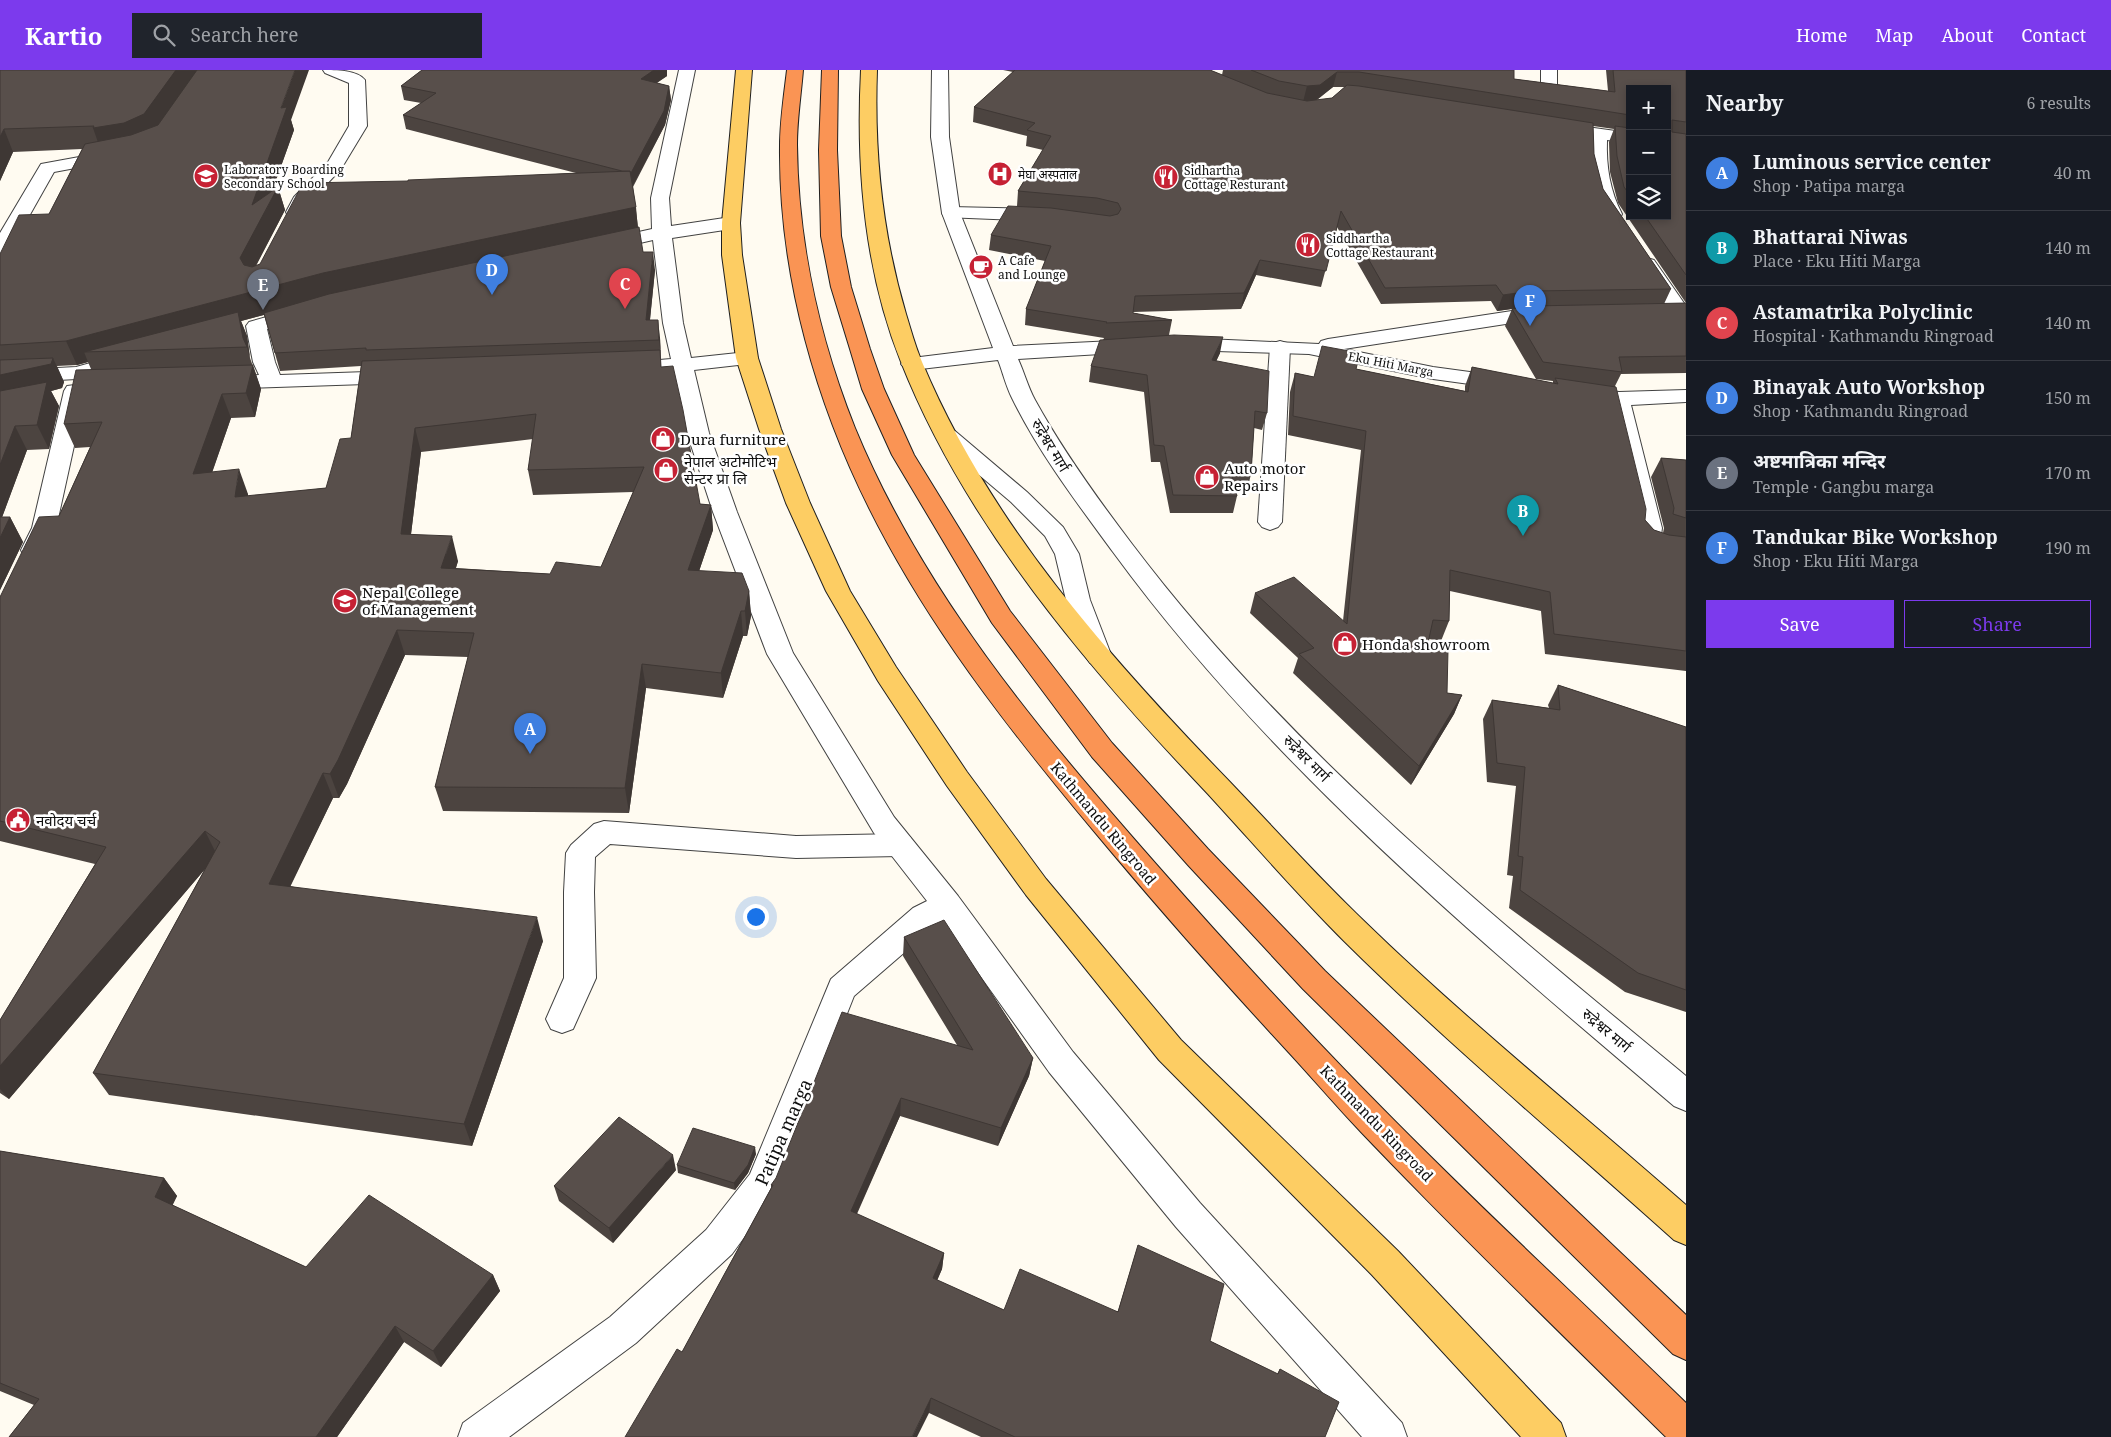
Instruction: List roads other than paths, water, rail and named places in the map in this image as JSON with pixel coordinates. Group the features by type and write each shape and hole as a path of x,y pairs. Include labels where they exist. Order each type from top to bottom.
{"highway":[{"name":"Kathmandu Ringroad","path":"795,70 789,126 790,192 797,264 809,318 831,391 858,459 883,512 946,621 1029,734 1111,834 1225,963 1376,1126 1686,1430"},
{"path":"830,70 828,150 831,236 841,286 860,349 873,389 902,455 1001,617 1102,750 1198,857 1314,980 1686,1341"}],"main road":[{"path":"744,70 731,223 732,255 747,358 770,429 798,503 838,591 887,674 957,779 1036,887 1170,1050 1385,1263 1547,1437"},
{"path":"869,70 866,136 869,190 884,279 912,364 947,436 993,512 1039,580 1099,656 1180,748 1370,946 1686,1228"}],"street":[{"path":"289,225 301,201 335,165 358,126 357,80 331,70"},
{"path":"687,70 660,198 662,234 673,322 698,433 725,512 780,654 884,825 947,905 1060,1062 1188,1215 1388,1437"},
{"name":"रुद्रेश्वर मार्ग","path":"940,70 940,137 950,213 1023,398 1071,478 1162,601 1258,709 1358,810 1508,948 1686,1096"},
{"path":"1541,125 1626,138"},
{"path":"1598,134 1597,158 1602,189 1607,204 1624,232"},
{"path":"0,250 46,168 130,153"},
{"path":"950,213 1021,213 1057,217"},
{"path":"584,250 662,234 731,223"},
{"path":"1636,248 1676,313"},
{"path":"272,381 247,328 321,308"},
{"path":"1309,348 1525,316 1564,315"},
{"name":"Eku Hiti Marga","path":"912,364 1005,353 1157,345 1280,347 1309,348 1433,373 1521,385"},
{"path":"1270,522 1280,347"},
{"path":"70,388 133,358"},
{"path":"601,370 683,365 747,358"},
{"path":"0,377 70,388 103,385"},
{"path":"206,383 412,377"},
{"path":"24,570 44,528 70,388"},
{"path":"1560,390 1619,399 1686,396"},
{"path":"1619,399 1650,528 1649,539 1666,547 1686,548"},
{"path":"947,436 1026,503 1055,532 1067,554 1078,600 1099,656"},
{"path":"562,1019 580,978 579,892 581,853 604,832 796,847 900,845"},
{"name":"Patipa marga","path":"477,1437 623,1330 719,1242 763,1184 842,988 924,917 947,905"}],"place":[{"name":"मेघा अस्पताल","path":"1000,174"},
{"name":"Laboratory Boarding Secondary School","path":"206,176"},
{"name":"Sidhartha Cottage Resturant","path":"1166,177"},
{"name":"Siddhartha Cottage Restaurant","path":"1308,245"},
{"name":"A Cafe and Lounge","path":"981,267"},
{"name":"Binayak Auto Workshop","path":"492,295"},
{"name":"Astamatrika Polyclinic","path":"625,309"},
{"name":"अष्टमात्रिका मन्दिर","path":"263,310"},
{"name":"Tandukar Bike Workshop","path":"1530,326"},
{"name":"Dura furniture","path":"663,439"},
{"name":"नेपाल अटोमोटिभ सेन्टर प्रा लि","path":"666,470"},
{"name":"Auto motor Repairs","path":"1207,477"},
{"name":"Bhattarai Niwas","path":"1523,536"},
{"name":"Nepal College of Management","path":"345,601"},
{"name":"Honda showroom","path":"1345,644"},
{"name":"Luminous service center","path":"530,754"},
{"name":"नवोदय चर्च","path":"18,820"}]}
